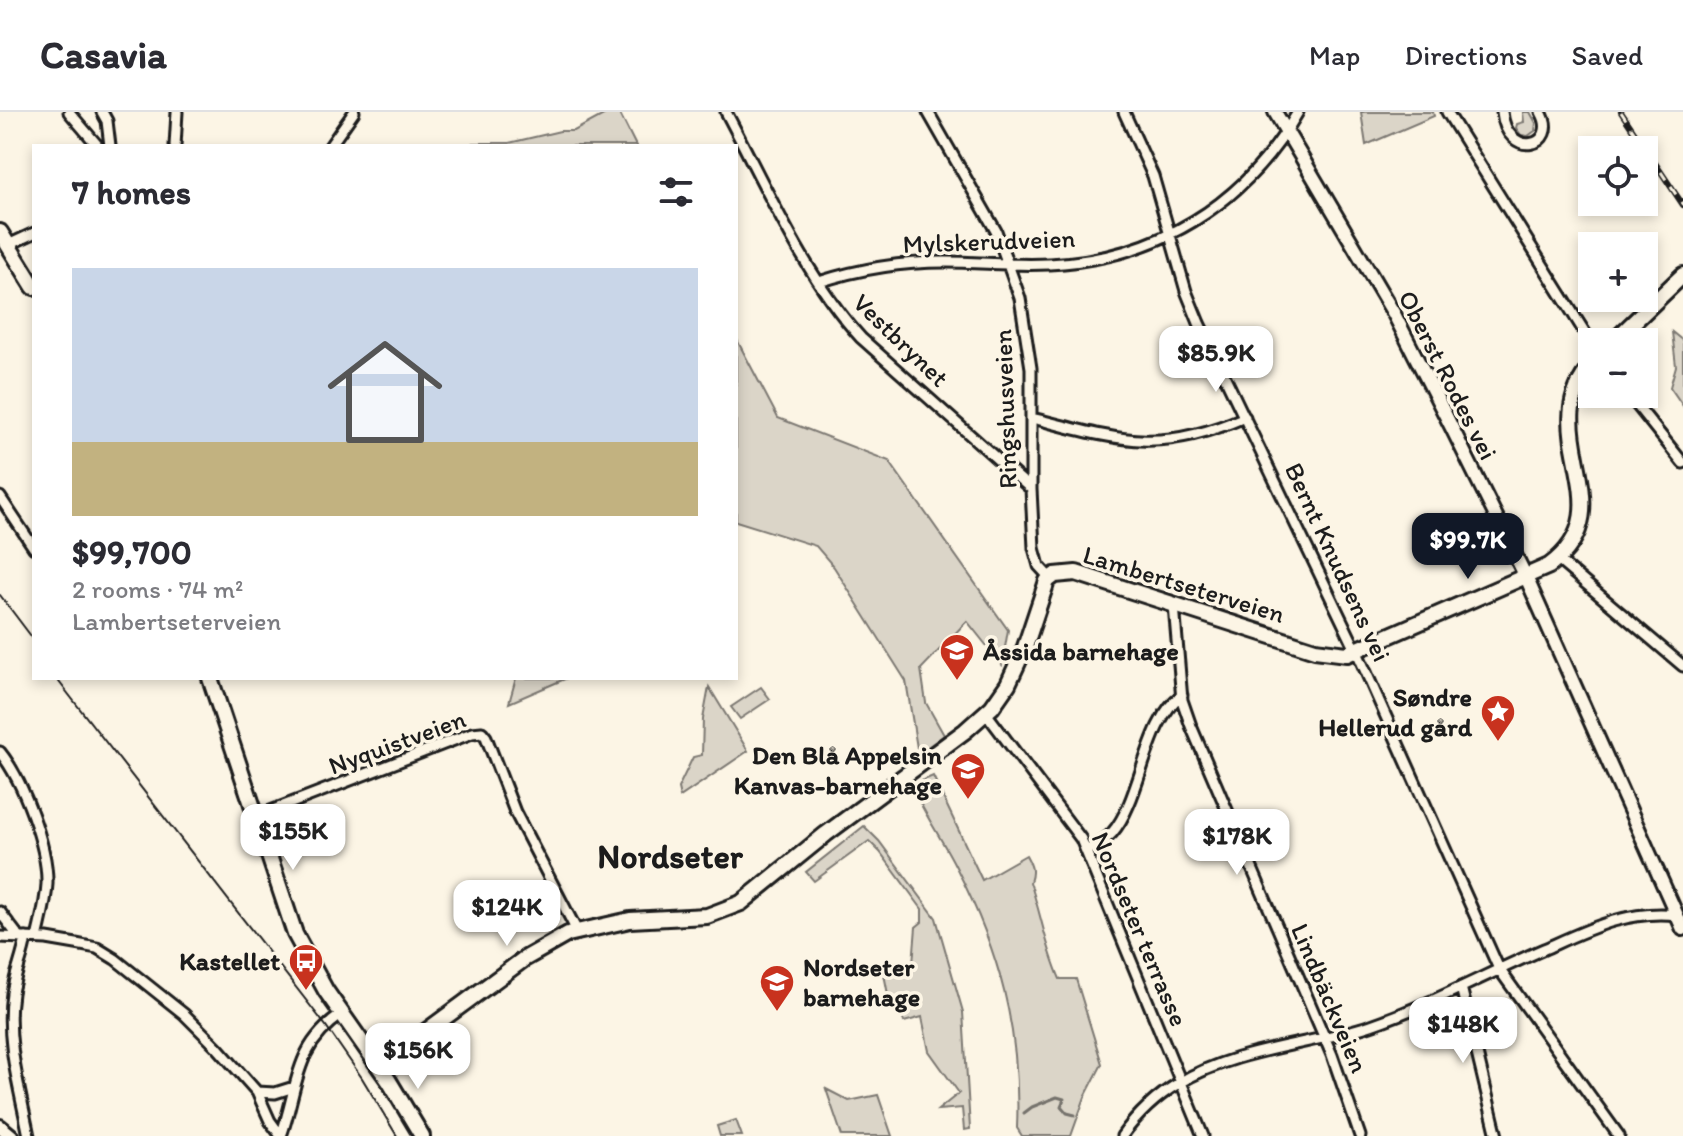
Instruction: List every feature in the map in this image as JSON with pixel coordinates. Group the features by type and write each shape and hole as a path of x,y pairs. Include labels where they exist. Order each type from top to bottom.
{"main road":[{"path":"4,238 32,284"},
{"path":"1629,328 1678,284"},
{"name":"Lambertseterveien","path":"379,1066 524,959 577,931 630,920 707,916 741,903 826,834 986,713 999,698 1016,668 1028,641 1042,592 1050,578 1076,573 1321,652 1347,654 1526,577 1557,559 1578,534 1583,514 1570,414 1578,382"},
{"path":"211,680 295,934 318,978 379,1066 422,1136"}],"street":[{"path":"69,112 96,144"},
{"path":"102,112 110,144"},
{"path":"175,144 177,112"},
{"path":"331,144 354,112"},
{"name":"Vestbrynet","path":"726,112 819,282 839,311 861,338 1031,489"},
{"name":"Ringshusveien","path":"928,112 989,216 1010,264 1020,298 1029,346 1031,489 1036,558 1050,578"},
{"name":"Bernt Knudsens vei","path":"1124,112 1153,176 1186,291 1357,652 1499,969 1619,1136"},
{"name":"Oberst Rodes vei","path":"1275,112 1400,326 1526,577 1681,921"},
{"name":"Mylskerudveien","path":"819,282 877,268 920,263 1045,264 1087,259 1169,236 1203,216 1252,175 1298,112"},
{"path":"1447,112 1582,328"},
{"path":"1502,112 1503,123 1512,137 1517,143 1528,146 1545,133 1546,121 1541,112"},
{"path":"4,238 32,233"},
{"path":"1639,408 1683,463"},
{"path":"1032,418 1116,439 1157,442 1204,432 1245,417"},
{"path":"0,497 32,545"},
{"path":"1557,559 1683,666"},
{"name":"Lindbäckveien","path":"1174,605 1182,695 1191,726 1343,1082 1360,1136"},
{"path":"1086,851 1104,841 1117,826 1154,737 1172,702 1182,695"},
{"name":"Nordseter terrasse","path":"986,713 1071,824 1086,851 1203,1136"},
{"name":"Nyquistveien","path":"255,817 472,733 482,732 515,812 577,931"},
{"path":"0,752 21,783 46,865 45,906 27,938 12,991 10,1020 29,1136"},
{"path":"0,912 27,938"},
{"path":"1122,1136 1142,1112 1180,1082 1232,1061 1374,1024 1613,920 1657,914 1681,921"},
{"path":"0,937 97,948 115,959 184,1014 257,1092 270,1121 281,1136"},
{"path":"1461,987 1497,1136"},
{"path":"281,1136 310,1044 342,1014"},
{"path":"257,1092 275,1093 294,1087"},
{"path":"0,1126 12,1136"}],"shaded area":[{"path":"609,112 619,112 635,144 471,144 509,143 560,131 574,131"},
{"path":"1361,112 1433,112 1434,116 1366,145"},
{"path":"1523,112 1530,112 1536,123 1535,131 1528,136 1521,135 1516,128 1517,124 1524,122"},
{"path":"1672,332 1683,341 1683,406 1670,387 1676,366"},
{"path":"738,342 778,418 889,461 1008,630 1002,665 967,621 921,669 926,703 944,735 918,754 906,681 834,567 816,546 738,522"},
{"path":"515,680 562,680 509,703"},
{"path":"709,687 748,751 680,797 678,788 693,757 702,755 703,719"},
{"path":"761,687 770,699 740,719 731,707"},
{"path":"933,776 982,880 1026,855 1032,868 1030,882 1055,967 1060,979 1076,979 1102,1064 1085,1097 1071,1136 1022,1136 1017,1128 1011,1025 996,962 971,899 917,797 917,783"},
{"path":"864,826 879,841 936,918 963,1012 970,1129 964,1130 962,1108 938,1110 959,1093 929,1051 922,1017 904,1022 899,1007 891,1010 884,974 912,976 916,927 922,922 922,909 869,841 814,881 806,872"},
{"path":"826,1089 849,1101 878,1095 892,1136 842,1136"},
{"path":"736,1120 742,1136 720,1136 717,1126"}],"waterway":[{"path":"1024,1113 1057,1097 1064,1099 1061,1106 1067,1113 1075,1115"}],"tram line":[{"path":"0,595 32,637"},
{"path":"58,680 326,1026 397,1136"}],"railway":[{"path":"1621,112 1683,205"}],"place":[{"name":"Åssida barnehage","path":"957,682"},
{"name":"Søndre Hellerud gård","path":"1498,743"},
{"name":"Den Blå Appelsin Kanvas-barnehage","path":"968,801"},
{"name":"Kastellet","path":"306,992"},
{"name":"Nordseter barnehage","path":"777,1013"}],"district":[{"name":"Nordseter","path":"670,856"}]}
